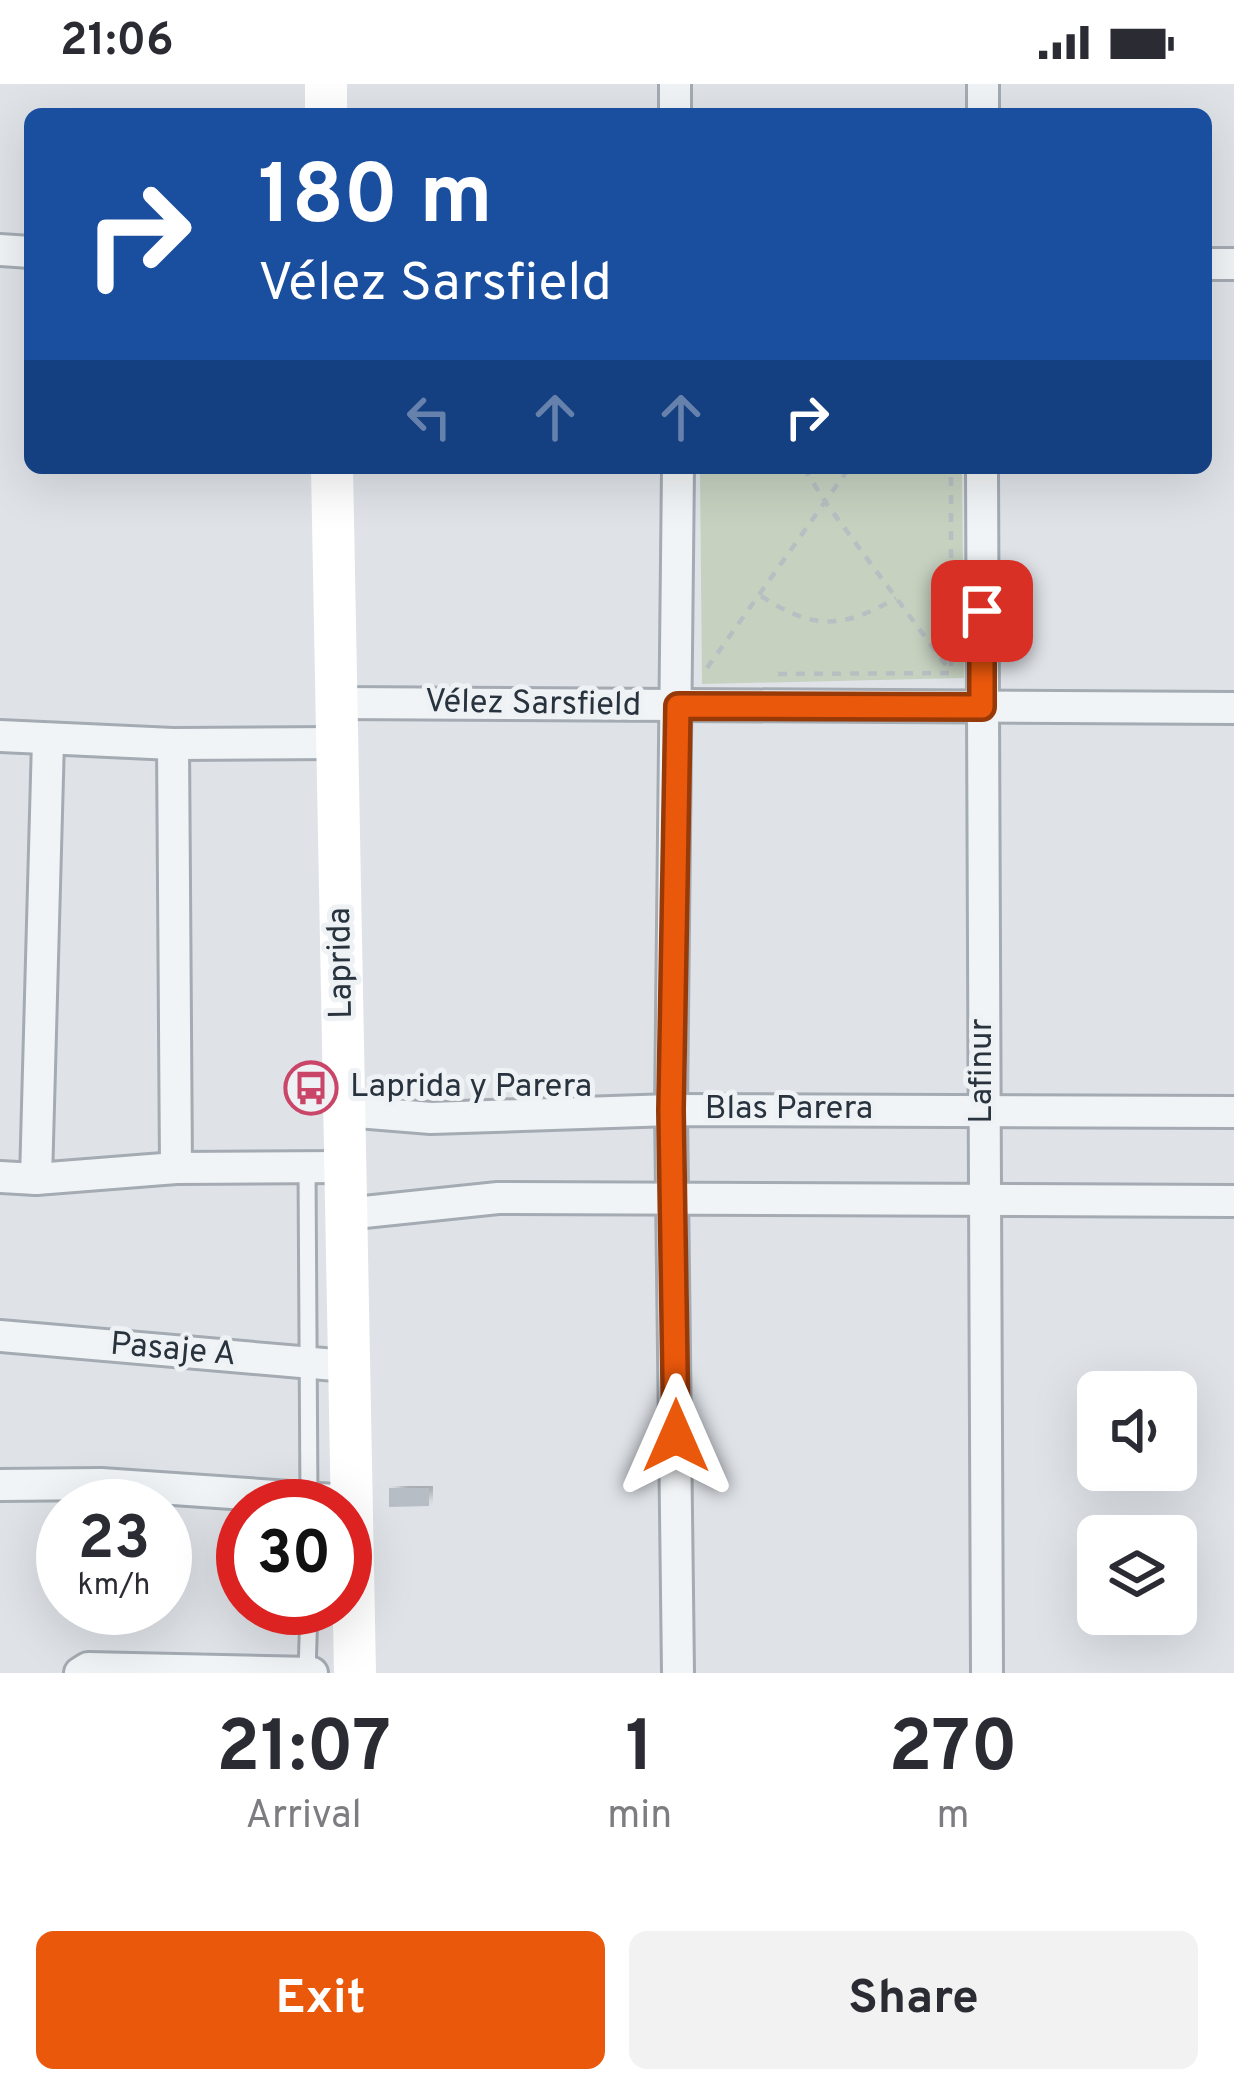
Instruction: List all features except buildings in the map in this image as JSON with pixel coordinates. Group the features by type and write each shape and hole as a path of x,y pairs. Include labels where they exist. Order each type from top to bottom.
{"street":[{"name":"Laprida","path":"323,1479 327,1364 345,1214 326,1168 345,1111 332,474"},
{"path":"678,474 671,1110 678,1673"},
{"name":"Lafinur","path":"982,474 969,707 983,1110 987,1673"},
{"name":"Vélez Sarsfield","path":"0,736 173,744 337,723 678,706 1234,709"},
{"path":"36,1179 49,740"},
{"path":"173,744 176,1168"},
{"name":"Blas Parera","path":"345,1111 431,1118 671,1110 1234,1112"},
{"path":"0,1177 36,1179 176,1168 326,1168"},
{"path":"345,1214 498,1198 1234,1201"},
{"name":"Pasaje A","path":"0,1336 327,1364"},
{"path":"0,1485 100,1484 216,1493"},
{"name":"Laprida","path":"348,1635 355,1673"},
{"path":"80,1673 88,1668 309,1673"}],"lane":[{"path":"326,1168 327,1364"},
{"path":"309,1635 309,1673"}],"path":[{"path":"808,474 951,673 969,707"},
{"path":"702,675 845,474"},
{"path":"950,474 951,673"},
{"path":"761,596 811,622 868,615 896,598"},
{"path":"702,652 702,675"},
{"path":"770,674 951,673"},
{"path":"702,675 724,674"}],"green space":[{"path":"700,474 962,474 964,678 702,684"}],"place":[{"name":"Laprida y Parera","path":"311,1088"}],"route":[{"path":"676,1436 671,1110 678,706 982,707 982,611"}]}
